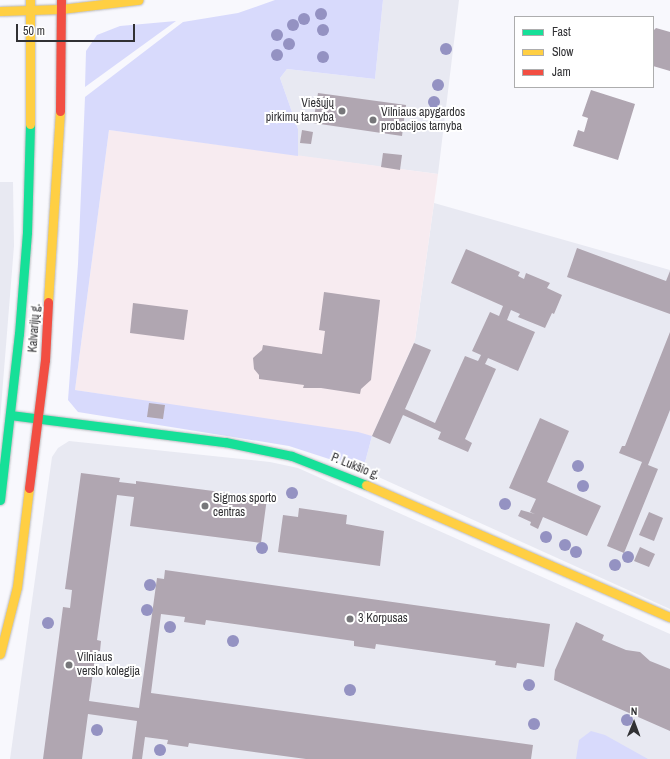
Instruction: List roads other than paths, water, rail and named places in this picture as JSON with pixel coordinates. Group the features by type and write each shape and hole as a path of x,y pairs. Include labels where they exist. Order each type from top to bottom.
{"main road":[{"name":"Kalvarijų g.","path":"0,500 10,415 26,232 30,145 30,0"},
{"path":"0,11 30,11 61,4 138,0"},
{"name":"Kalvarijų g.","path":"0,654 17,587 40,418 59,123 61,4"},
{"name":"P. Lukšio g.","path":"10,415 225,442 292,456 386,492 670,617"}],"place":[{"name":"Viešųjų pirkimų tarnyba","path":"342,111"},
{"name":"Vilniaus apygardos probacijos tarnyba","path":"373,120"},
{"name":"Sigmos sporto centras","path":"205,506"},
{"name":"3 Korpusas","path":"350,619"},
{"name":"Vilniaus verslo kolegija","path":"69,665"}]}
